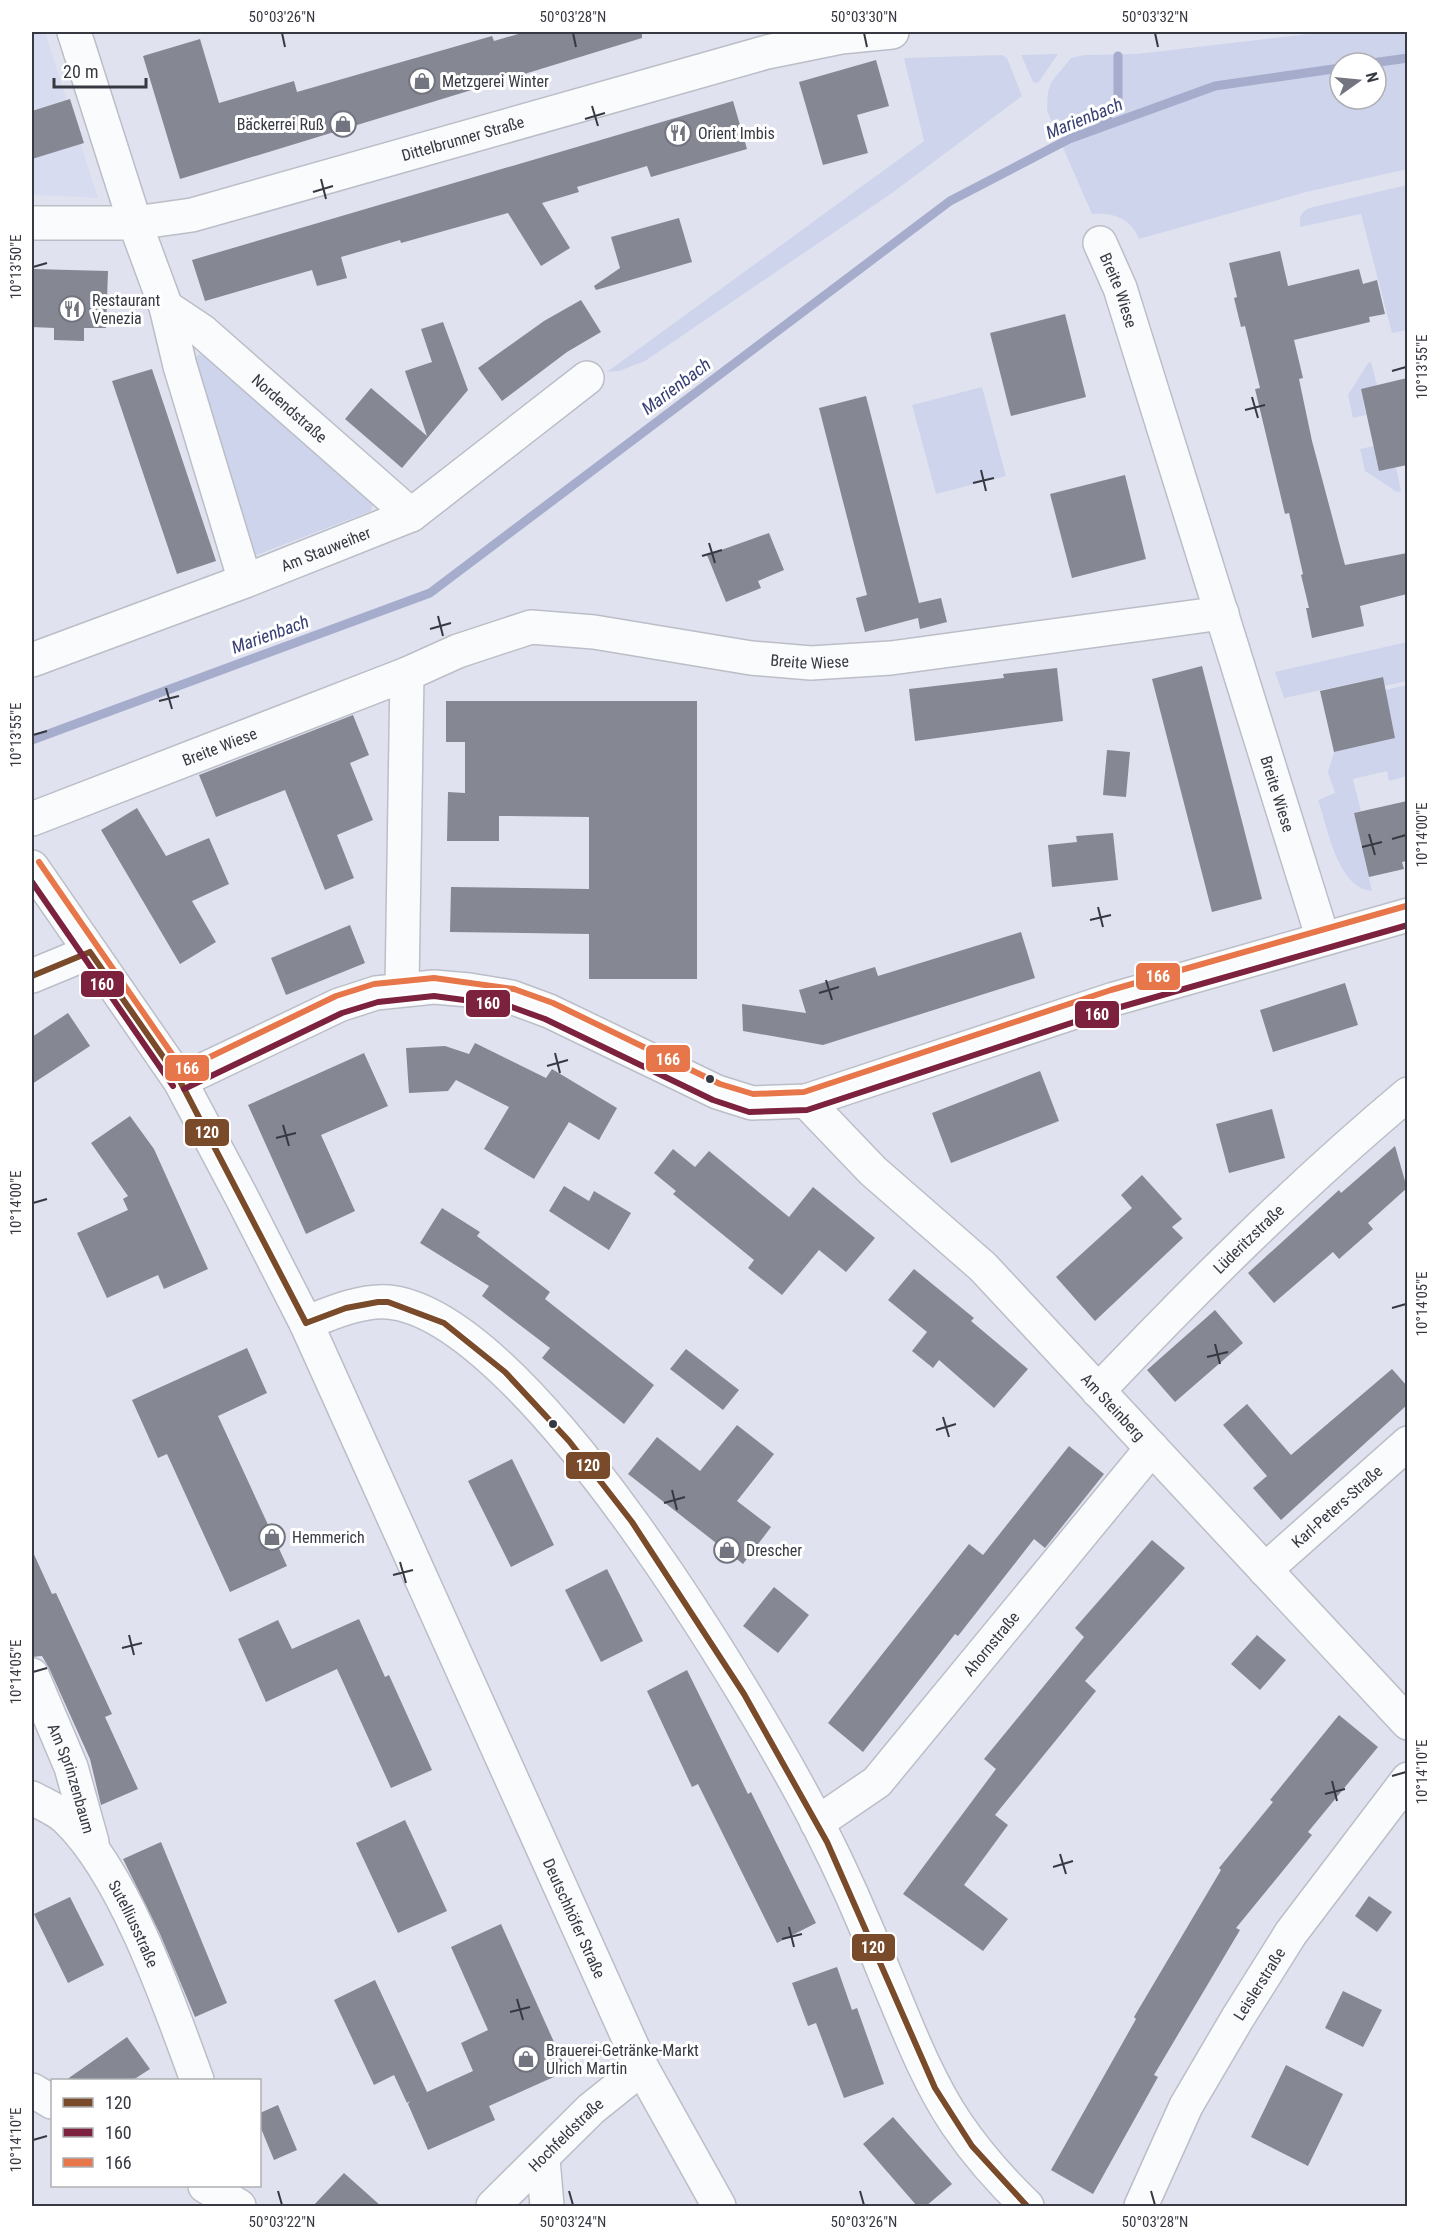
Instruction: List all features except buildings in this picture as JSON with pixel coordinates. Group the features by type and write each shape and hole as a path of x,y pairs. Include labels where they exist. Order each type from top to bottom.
{"street":[{"path":"74,32 135,223 166,307 180,366 245,581"},
{"name":"Dittelbrunner Straße","path":"32,224 135,223 192,215 767,42 892,32"},
{"name":"Breite Wiese","path":"1100,243 1120,288 1323,939"},
{"name":"Nordendstraße","path":"166,307 202,331 411,515"},
{"name":"Am Stauweiher","path":"32,660 245,581 411,515 587,378"},
{"name":"Breite Wiese","path":"32,819 407,674 458,651 531,627 594,632 751,658 811,663 891,658 1222,613"},
{"path":"402,989 407,674"},
{"name":"Deutschhöfer Straße","path":"32,867 180,1081 306,1323 642,2068 718,2206"},
{"path":"180,1081 339,1005 376,993 402,989 469,990 511,997 584,1025 717,1092 752,1103 806,1101 851,1088 912,1065 1114,999 1407,915"},
{"path":"32,976 90,952"},
{"name":"Lüderitzstraße","path":"1098,1391 1190,1294 1338,1153 1407,1094"},
{"name":"Am Steinberg","path":"806,1101 873,1171 983,1267 1407,1723"},
{"path":"306,1323 344,1309 375,1303 386,1302 411,1306 436,1318 488,1355 566,1438 662,1565 722,1655 817,1823 862,1917 924,2065 950,2112 991,2170 1027,2206"},
{"name":"Karl-Peters-Straße","path":"1265,1570 1407,1443"},
{"name":"Ahornstraße","path":"817,1823 877,1782 1152,1448"},
{"name":"Am Sprinzenbaum","path":"32,1675 71,1767 95,1849"},
{"name":"Leislerstraße","path":"1141,2206 1186,2106 1237,2019 1291,1934 1407,1779"},
{"name":"Sutelliusstraße","path":"32,1798 65,1817 95,1849 129,1913 197,2079"},
{"name":"Hochfeldstraße","path":"493,2206 591,2109 642,2068"},
{"path":"32,2090 51,2101"},
{"path":"543,2159 547,2206"}],"shaded area":[{"path":"32,32 45,32 98,198 32,195"},
{"path":"1326,32 1407,32 1407,169 1306,192 1139,239 1131,226 1121,218 1108,214 1092,214 1047,111 1048,91 1052,81 1071,58 1084,55 1137,54"},
{"path":"1058,54 1038,83 1033,82 1021,55"},
{"path":"1002,55 1007,58 1022,96 892,193 645,361 619,371 607,372 924,141 904,58"},
{"path":"1407,185 1407,330 1392,333 1361,214 1300,227 1300,217 1309,208"},
{"path":"199,354 206,356 373,504 371,511 254,556 194,359"},
{"path":"1371,362 1377,385 1361,390 1366,415 1353,418 1348,395 1368,363"},
{"path":"982,387 1006,476 936,494 912,405"},
{"path":"1374,446 1380,471 1396,467 1401,491 1397,492 1365,471 1360,449"},
{"path":"1407,642 1407,681 1384,686 1382,677 1284,698 1275,672"},
{"path":"1407,685 1407,776 1389,781 1387,771 1353,779 1361,811 1354,813 1372,891 1360,887 1342,868 1330,840 1318,800 1335,793 1328,772 1334,752 1395,738 1385,690"}],"waterway":[{"path":"1101,126 1118,102 1118,56"},
{"name":"Marienbach","path":"1388,61 1408,58"},
{"name":"Marienbach","path":"32,740 430,593 950,201 1069,139 1215,86 1328,70"}],"transit line":[{"name":"166","path":"39,862 183,1070 336,996 374,984 434,978 514,989 553,1003 720,1084 753,1094 804,1092 1111,990 1406,906"},
{"name":"160","path":"32,882 173,1086"},
{"name":"160","path":"184,1089 342,1013 378,1002 434,996 509,1006 545,1019 713,1100 749,1112 807,1110 1117,1008 1408,925"},
{"name":"120","path":"90,952 180,1081 306,1323"},
{"name":"120","path":"32,976 90,952"},
{"name":"120","path":"306,1323 346,1308 378,1302 388,1302 444,1323 505,1372 569,1441 632,1522 744,1694 827,1842 935,2088 972,2146 1027,2206"}],"place":[{"name":"Metzgerei Winter","path":"422,81"},
{"name":"Bäckerrei Ruß","path":"343,124"},
{"name":"Orient Imbis","path":"678,133"},
{"name":"Restaurant Venezia","path":"72,309"},
{"name":"Hemmerich","path":"272,1537"},
{"name":"Drescher","path":"727,1550"},
{"name":"Brauerei-Getränke-Markt Ulrich Martin","path":"526,2059"}]}
